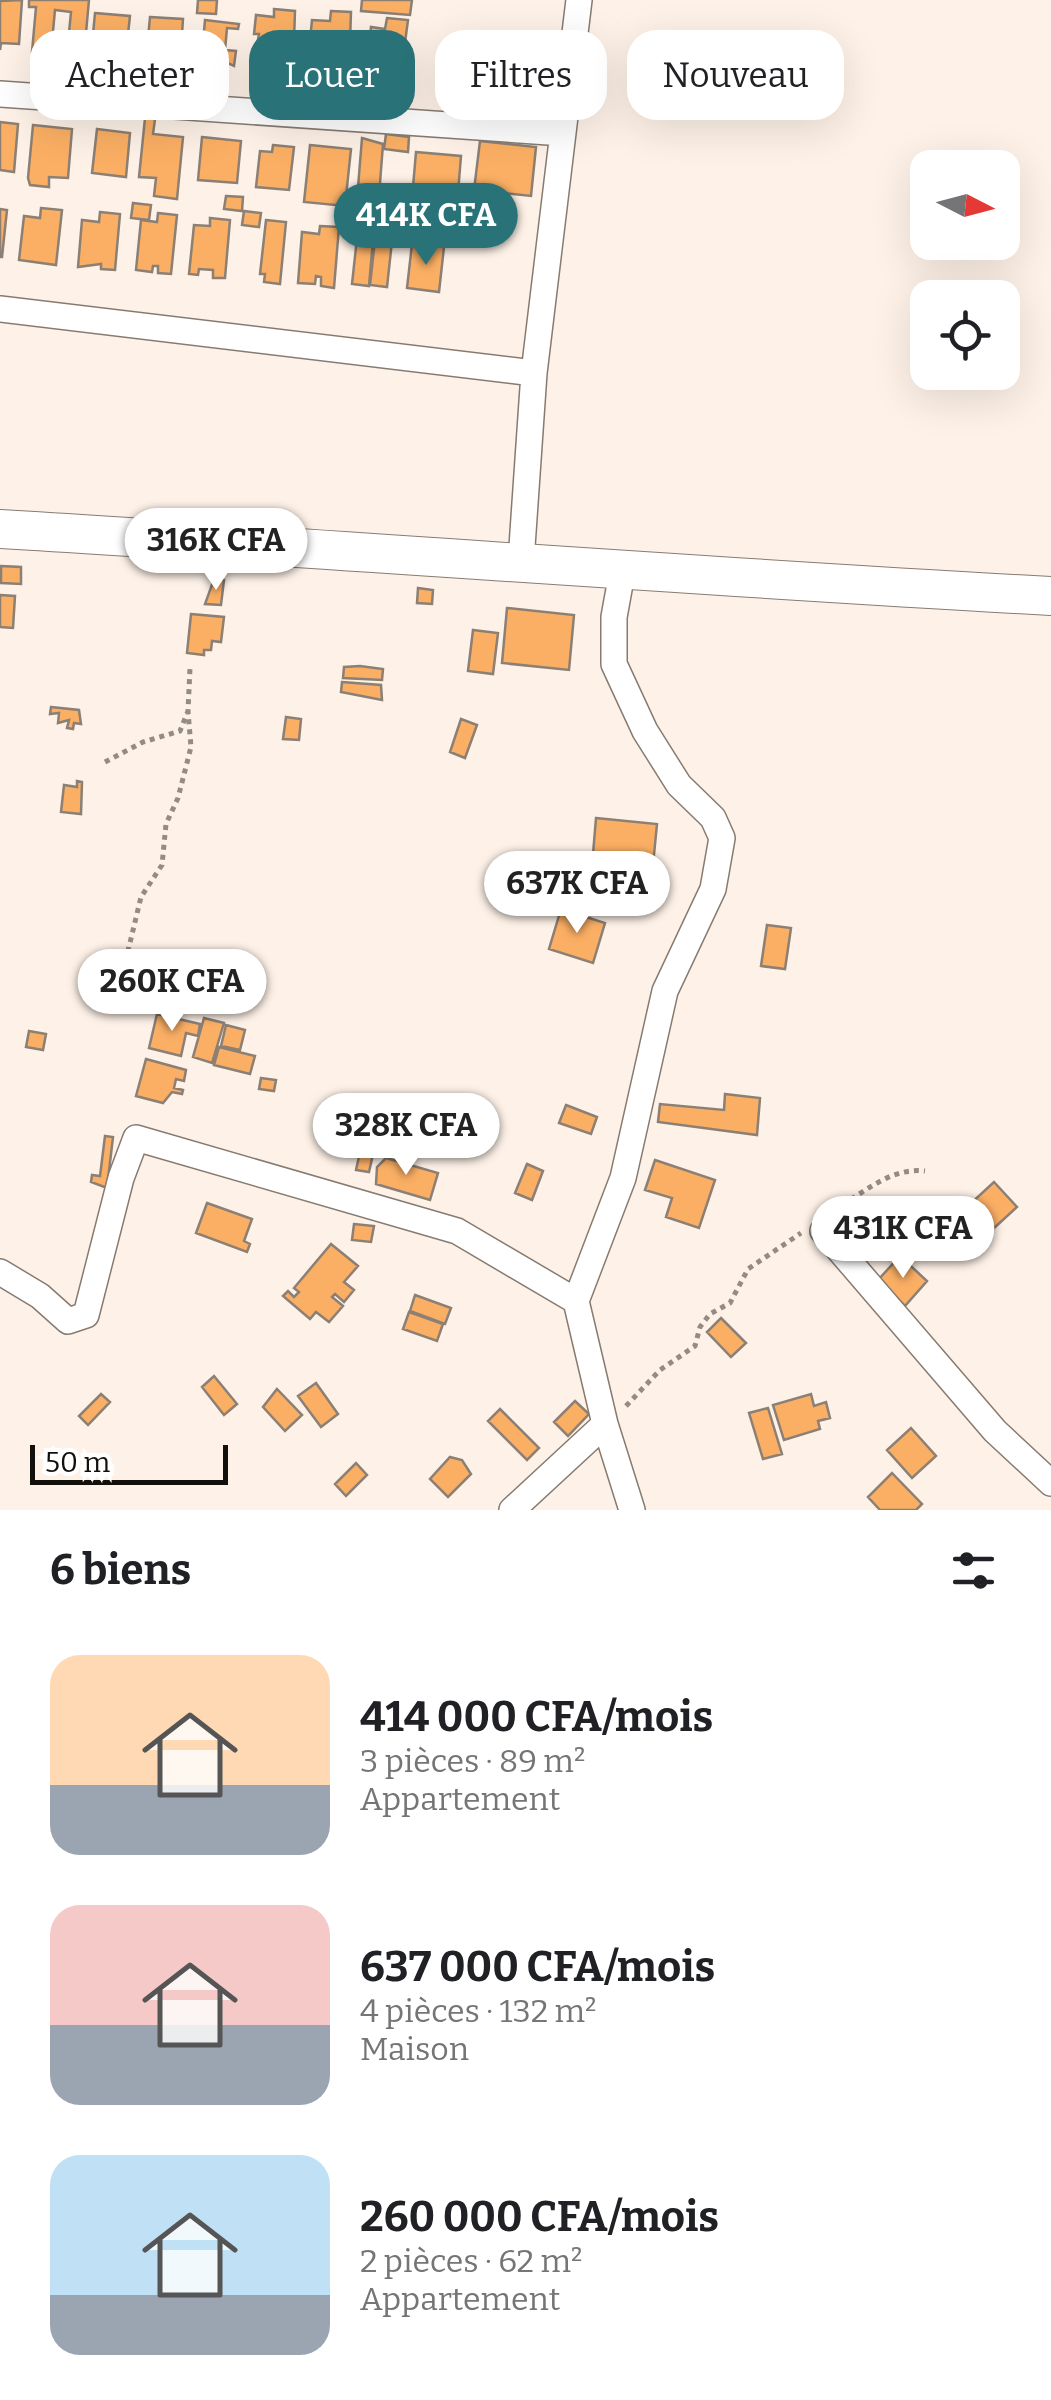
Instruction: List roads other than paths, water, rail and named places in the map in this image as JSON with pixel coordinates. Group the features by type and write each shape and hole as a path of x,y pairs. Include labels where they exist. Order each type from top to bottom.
{"street":[{"path":"521,561 534,373 579,0"},
{"path":"0,94 563,133"},
{"path":"0,309 534,373"},
{"path":"0,529 521,561 622,573 1051,596"},
{"path":"622,573 614,617 614,664 645,732 679,785 713,818 722,838 721,862 665,991 623,1178 576,1302 604,1424 632,1510"},
{"path":"0,1272 40,1296 68,1321 86,1315 121,1178 136,1138 457,1231 576,1302"},
{"path":"820,1225 995,1431 1051,1482"},
{"path":"512,1510 604,1424"}]}
